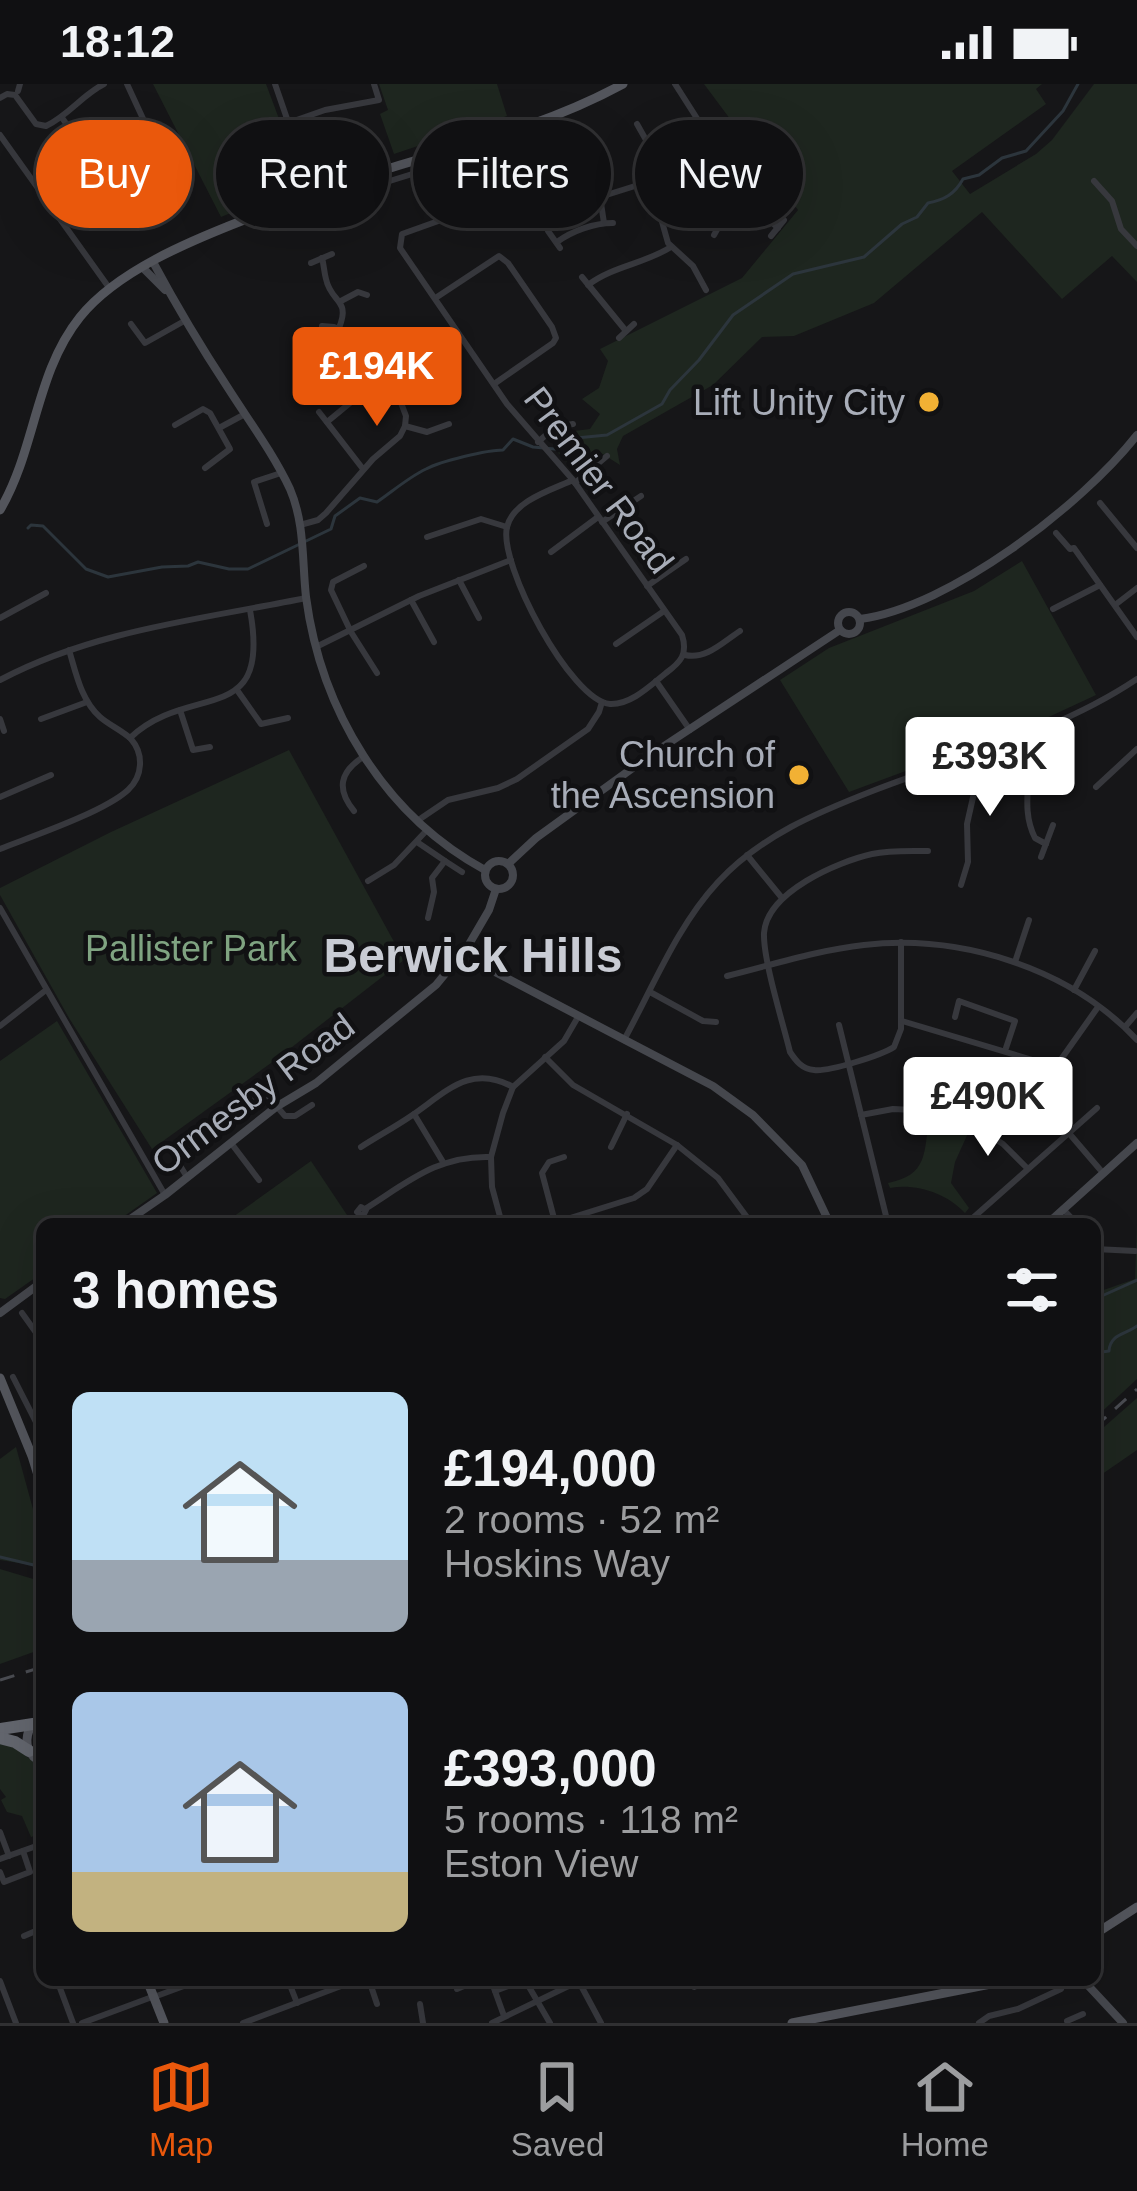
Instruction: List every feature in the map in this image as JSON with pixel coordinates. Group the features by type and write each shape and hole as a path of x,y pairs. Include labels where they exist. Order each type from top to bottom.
{"highway":[{"path":"0,1734 36,1723"},
{"path":"0,1734 28,1751"}],"main road":[{"path":"545,120 622,84"},
{"path":"0,510 23,460 52,363 79,319 110,289 148,265 224,228"},
{"path":"4,1377 36,1470"},
{"path":"36,1724 26,1737 28,1751 36,1757"},
{"path":"1101,1930 1137,1907"},
{"path":"150,1986 164,2023"},
{"path":"792,2023 982,1986"}],"street":[{"path":"0,98 15,95 38,125 46,126 104,84"},
{"path":"127,84 144,120"},
{"path":"274,84 287,120"},
{"path":"297,120 379,100 374,84"},
{"path":"674,84 698,120"},
{"path":"0,135 110,289"},
{"path":"1094,181 1112,201 1121,229 1137,246"},
{"name":"Premier Road","path":"418,228 402,234 400,248 521,424 573,482 682,635 685,655"},
{"path":"548,231 559,245 569,234 590,228"},
{"path":"665,228 671,247 693,266 706,290"},
{"path":"714,236 718,228"},
{"path":"771,236 778,228"},
{"path":"588,285 610,270 671,247"},
{"path":"311,262 332,254"},
{"path":"436,298 495,257 504,258 552,327 553,343 494,384"},
{"path":"322,258 328,288 341,302 344,317 339,328"},
{"path":"148,265 293,497 306,598 323,675 363,757 417,821 485,869"},
{"path":"582,277 626,332"},
{"path":"341,302 361,290"},
{"path":"131,323 146,343 186,320"},
{"path":"619,338 634,324"},
{"path":"300,525 318,520 405,426 404,407 395,387 361,361 339,328 322,326"},
{"path":"405,339 393,340 412,371 421,376"},
{"path":"395,387 412,371"},
{"path":"327,422 350,403"},
{"path":"175,425 203,409 210,412 230,449 205,468"},
{"path":"319,412 363,469"},
{"path":"219,428 244,413"},
{"path":"432,421 434,431"},
{"path":"540,443 568,421"},
{"path":"405,426 434,431 449,424"},
{"path":"860,619 916,602 1016,545 1093,485 1137,435"},
{"path":"607,457 573,482 524,504 507,527 512,560 529,606 555,654 579,684 602,702 616,704 656,681 685,655 705,655 740,631"},
{"path":"267,524 254,482 281,473"},
{"path":"551,552 640,496"},
{"path":"1100,503 1137,548"},
{"path":"427,537 481,519 507,527"},
{"path":"1056,533 1074,548 1137,637"},
{"path":"647,586 686,559"},
{"path":"316,647 412,600 512,560"},
{"path":"364,566 331,586 376,673"},
{"path":"459,580 479,618"},
{"path":"1053,609 1100,585"},
{"path":"1115,605 1137,588"},
{"path":"0,618 46,593"},
{"path":"0,680 32,663 111,637 306,598"},
{"path":"412,600 434,642"},
{"path":"130,738 152,720 237,690 253,667 256,653 250,610"},
{"path":"616,644 664,611"},
{"path":"840,630 839,619 845,612 860,619"},
{"path":"840,630 856,632 860,619"},
{"path":"508,864 552,826 840,630"},
{"path":"0,849 126,793 140,774 139,755 130,738 87,702 68,650"},
{"path":"624,1040 697,907 718,881 779,832 814,814 1072,716 1137,679"},
{"path":"656,681 690,730"},
{"path":"237,690 261,724 288,718"},
{"path":"41,719 87,702"},
{"path":"417,821 448,800 517,779 588,729 602,702"},
{"path":"180,710 193,750 210,747"},
{"path":"0,719 4,731"},
{"path":"1024,735 1030,758 1029,823 1035,838 1046,844"},
{"path":"1096,787 1137,749"},
{"path":"961,884 968,862 967,824 976,784 965,756"},
{"path":"354,811 342,787 351,766 363,757"},
{"path":"0,797 51,775"},
{"path":"1030,776 1066,790"},
{"path":"976,784 1006,786"},
{"path":"1042,857 1053,825"},
{"path":"368,881 394,865 428,830"},
{"path":"417,842 462,872"},
{"path":"901,942 902,1021 900,1036 890,1051 813,1070 796,1061 764,944 766,924 782,898 854,859 891,851 928,851"},
{"path":"747,855 782,898"},
{"path":"428,918 432,878 445,861"},
{"path":"494,862 508,864 513,880 506,888 496,889 487,883 485,869 494,862"},
{"name":"Ormesby Road","path":"131,1218 276,1107 316,1083 436,985 468,946 496,889"},
{"path":"0,908 165,1195"},
{"path":"1014,962 1029,920"},
{"path":"727,976 839,948 901,942 975,951 1014,962 1074,990 1137,1040"},
{"path":"468,946 495,972 713,1086 753,1115 802,1165 827,1218"},
{"path":"1074,990 1095,950"},
{"path":"0,1026 46,990"},
{"path":"650,992 703,1021 716,1022"},
{"path":"955,1017 959,1001 1015,1021 1005,1050"},
{"path":"1098,1007 1045,1082 1043,1096 1050,1111 1103,1173"},
{"path":"1125,1027 1137,1013"},
{"path":"500,1218 491,1157 514,1087 564,1041 578,1017"},
{"path":"902,1021 1056,1066"},
{"path":"839,1025 887,1218"},
{"path":"544,1057 573,1085 677,1145 718,1178 748,1218"},
{"path":"361,1146 454,1084 480,1077 514,1087"},
{"path":"188,1178 176,1160 214,1121 266,1094 285,1116 312,1106"},
{"path":"973,1218 1097,1108"},
{"path":"861,1115 893,1109 935,1111"},
{"path":"414,1114 443,1162"},
{"path":"611,1147 627,1114"},
{"path":"969,1122 1004,1144 1027,1168"},
{"path":"231,1143 259,1180"},
{"path":"1053,1218 1137,1143"},
{"path":"569,1218 634,1198 647,1189 677,1145"},
{"path":"552,1218 542,1173 549,1162 564,1156"},
{"path":"368,1207 443,1162 491,1157"},
{"path":"1063,1209 1071,1218"},
{"path":"140,1211 145,1218"},
{"path":"1101,1249 1136,1251"},
{"path":"0,1313 36,1286"},
{"path":"22,1313 36,1333"},
{"path":"4,1377 36,1425"},
{"path":"0,1832 9,1856"},
{"path":"0,1859 36,1846"},
{"path":"0,1872 4,1882 30,1872 23,1851"},
{"path":"24,1936 36,1931"},
{"path":"1,1984 16,2023"},
{"path":"60,1986 78,2023 185,1986"},
{"path":"290,1986 297,2003"},
{"path":"243,2023 341,1986"},
{"path":"370,1986 373,2002"},
{"path":"457,1989 464,1986"},
{"path":"493,1986 505,2017"},
{"path":"495,1991 508,1986"},
{"path":"528,1986 550,2023"},
{"path":"492,2023 569,1986"},
{"path":"582,1986 601,2023"},
{"path":"938,1986 944,1994"},
{"path":"1089,1986 1124,2023"},
{"path":"979,2023 1061,1989"},
{"path":"1046,1996 1051,2005"},
{"path":"420,2004 424,2023"}],"green space":[{"path":"153,84 266,84 279,120 216,120 216,207 192,160 192,120 171,120"},
{"path":"379,84 497,84 507,116 413,120 413,148 394,154 389,120 382,120 380,114 388,110"},
{"path":"704,84 1042,84 1036,89 1046,104 952,171 970,194 1052,140 1094,84 1137,84 1137,282 1112,256 1062,299 982,212 874,303 794,336 762,337 713,385 623,436 617,449 620,465 601,453 598,461 590,457 590,467 577,475 556,450 559,438 590,429 600,414 582,399 599,388 608,361 600,349 742,278 783,228 803,228 803,120 731,120"},
{"path":"1022,561 1096,695 1038,722 849,792 780,680 829,648 974,591"},
{"name":"Pallister Park","path":"289,750 404,960 152,1149 69,1018 0,888"},
{"path":"57,1021 157,1193 122,1218 36,1218 36,1277 5,1299 0,1298 0,1061"},
{"path":"942,1110 965,1118 961,1127 969,1131 951,1183 969,1208 965,1213 930,1191 890,1188 888,1183 917,1168 929,1118 939,1119"},
{"path":"311,1161 349,1218 231,1218"},
{"path":"1137,1224 1137,1379 1101,1412 1101,1291 1135,1279"},
{"path":"1137,1398 1137,1450 1101,1475 1101,1430"},
{"path":"16,1447 36,1520 36,1566 0,1560 0,1459"},
{"path":"0,1569 36,1580 36,1651 0,1664"},
{"path":"0,1742 36,1764 36,1835 31,1837 22,1816 7,1812 0,1789"}],"waterway":[{"path":"28,528 43,526 86,569 108,577 198,562 248,569 331,529 335,516 360,498 377,502 433,466 503,450 513,439 533,447 565,450 576,438 607,435 662,404 733,315 793,274 864,257 917,217 928,203 953,192 963,179 1026,151 1063,111 1078,84"},
{"path":"1101,1296 1137,1280"},
{"path":"1101,1352 1109,1351 1115,1338 1137,1326"},
{"path":"0,1557 36,1566"}],"railway":[{"path":"1101,1422 1137,1389"},
{"path":"0,1680 36,1669"}],"place":[{"name":"Lift Unity City","path":"929,402"},
{"name":"Church of the Ascension","path":"799,775"}],"district":[{"name":"Berwick Hills","path":"473,955"}]}
